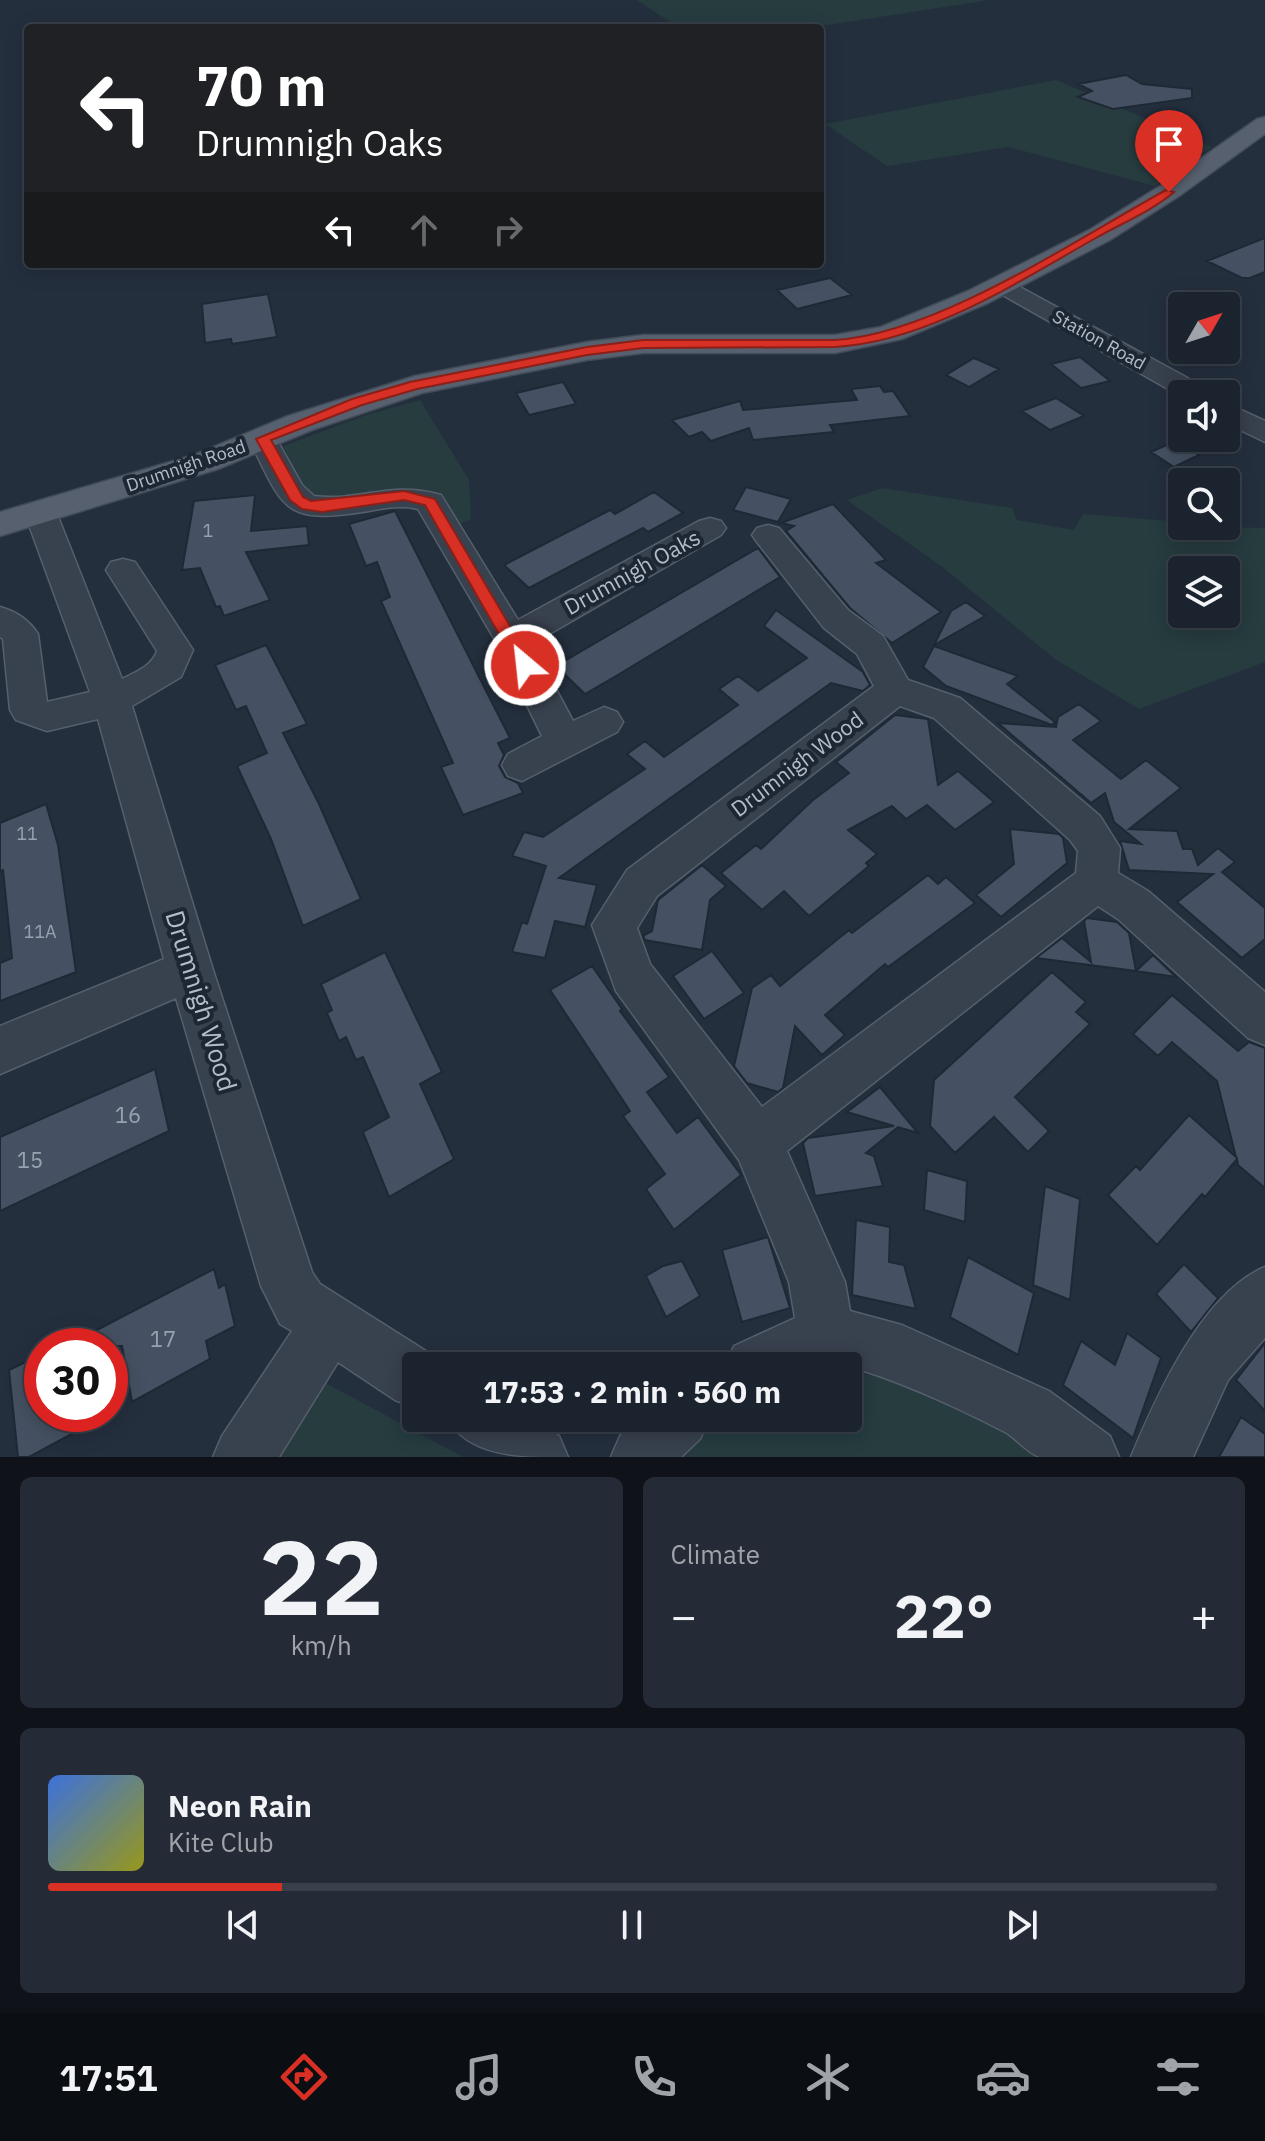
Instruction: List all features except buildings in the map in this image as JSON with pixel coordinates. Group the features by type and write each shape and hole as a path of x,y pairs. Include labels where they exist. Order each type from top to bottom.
{"main road":[{"name":"Drumnigh Road","path":"20,519 206,462 357,402 415,385 587,351 643,344 860,342 901,332 1003,285 1169,192 1265,124"}],"street":[{"name":"Station Road","path":"1003,285 1171,380"},
{"path":"1240,419 1265,433"},
{"path":"263,439 297,500 307,506 322,507 404,495 430,502 512,639 565,743"},
{"name":"Drumnigh Wood","path":"20,519 111,698 190,970 289,1286 300,1304 402,1370"},
{"name":"Drumnigh Oaks","path":"512,639 709,526"},
{"path":"757,1142 1096,882 1099,848 1085,828 947,708 895,690 870,645 836,619 768,535"},
{"path":"0,619 20,634 29,710 47,717 111,698 169,668 175,650 123,570"},
{"name":"Drumnigh Wood","path":"826,1333 817,1282 757,1142 632,976 614,925 642,883 895,690"},
{"path":"522,765 604,722"},
{"path":"1096,882 1133,905 1265,1022"},
{"path":"0,1050 190,970"},
{"path":"1161,1457 1208,1360 1265,1295"},
{"path":"243,1457 291,1387 329,1323"},
{"path":"785,1352 826,1333 902,1354 1028,1412 1089,1457"},
{"path":"499,1432 538,1457"},
{"path":"641,1457 664,1432"}],"green space":[{"path":"637,0 989,0 824,26 673,24"},
{"path":"1056,80 1212,147 1155,186 1008,147 887,166 825,124"},
{"path":"420,400 469,480 471,519 458,525 440,498 417,489 331,501 317,498 306,490 283,446 366,415"},
{"path":"882,488 1012,508 1017,520 1074,530 1083,514 1168,521 1168,540 1240,540 1240,527 1265,528 1265,662 1139,709 1055,659 941,566 847,500"},
{"path":"862,1375 894,1375 1012,1434 1041,1457 679,1457 701,1432 862,1432"},
{"path":"320,1380 402,1424 402,1432 417,1432 463,1457 269,1457"}],"route":[{"path":"525,665 430,502 404,495 322,507 307,506 297,500 263,439 357,402 415,385 587,351 643,344 835,344 860,342 901,332 1074,248 1169,192"}]}
